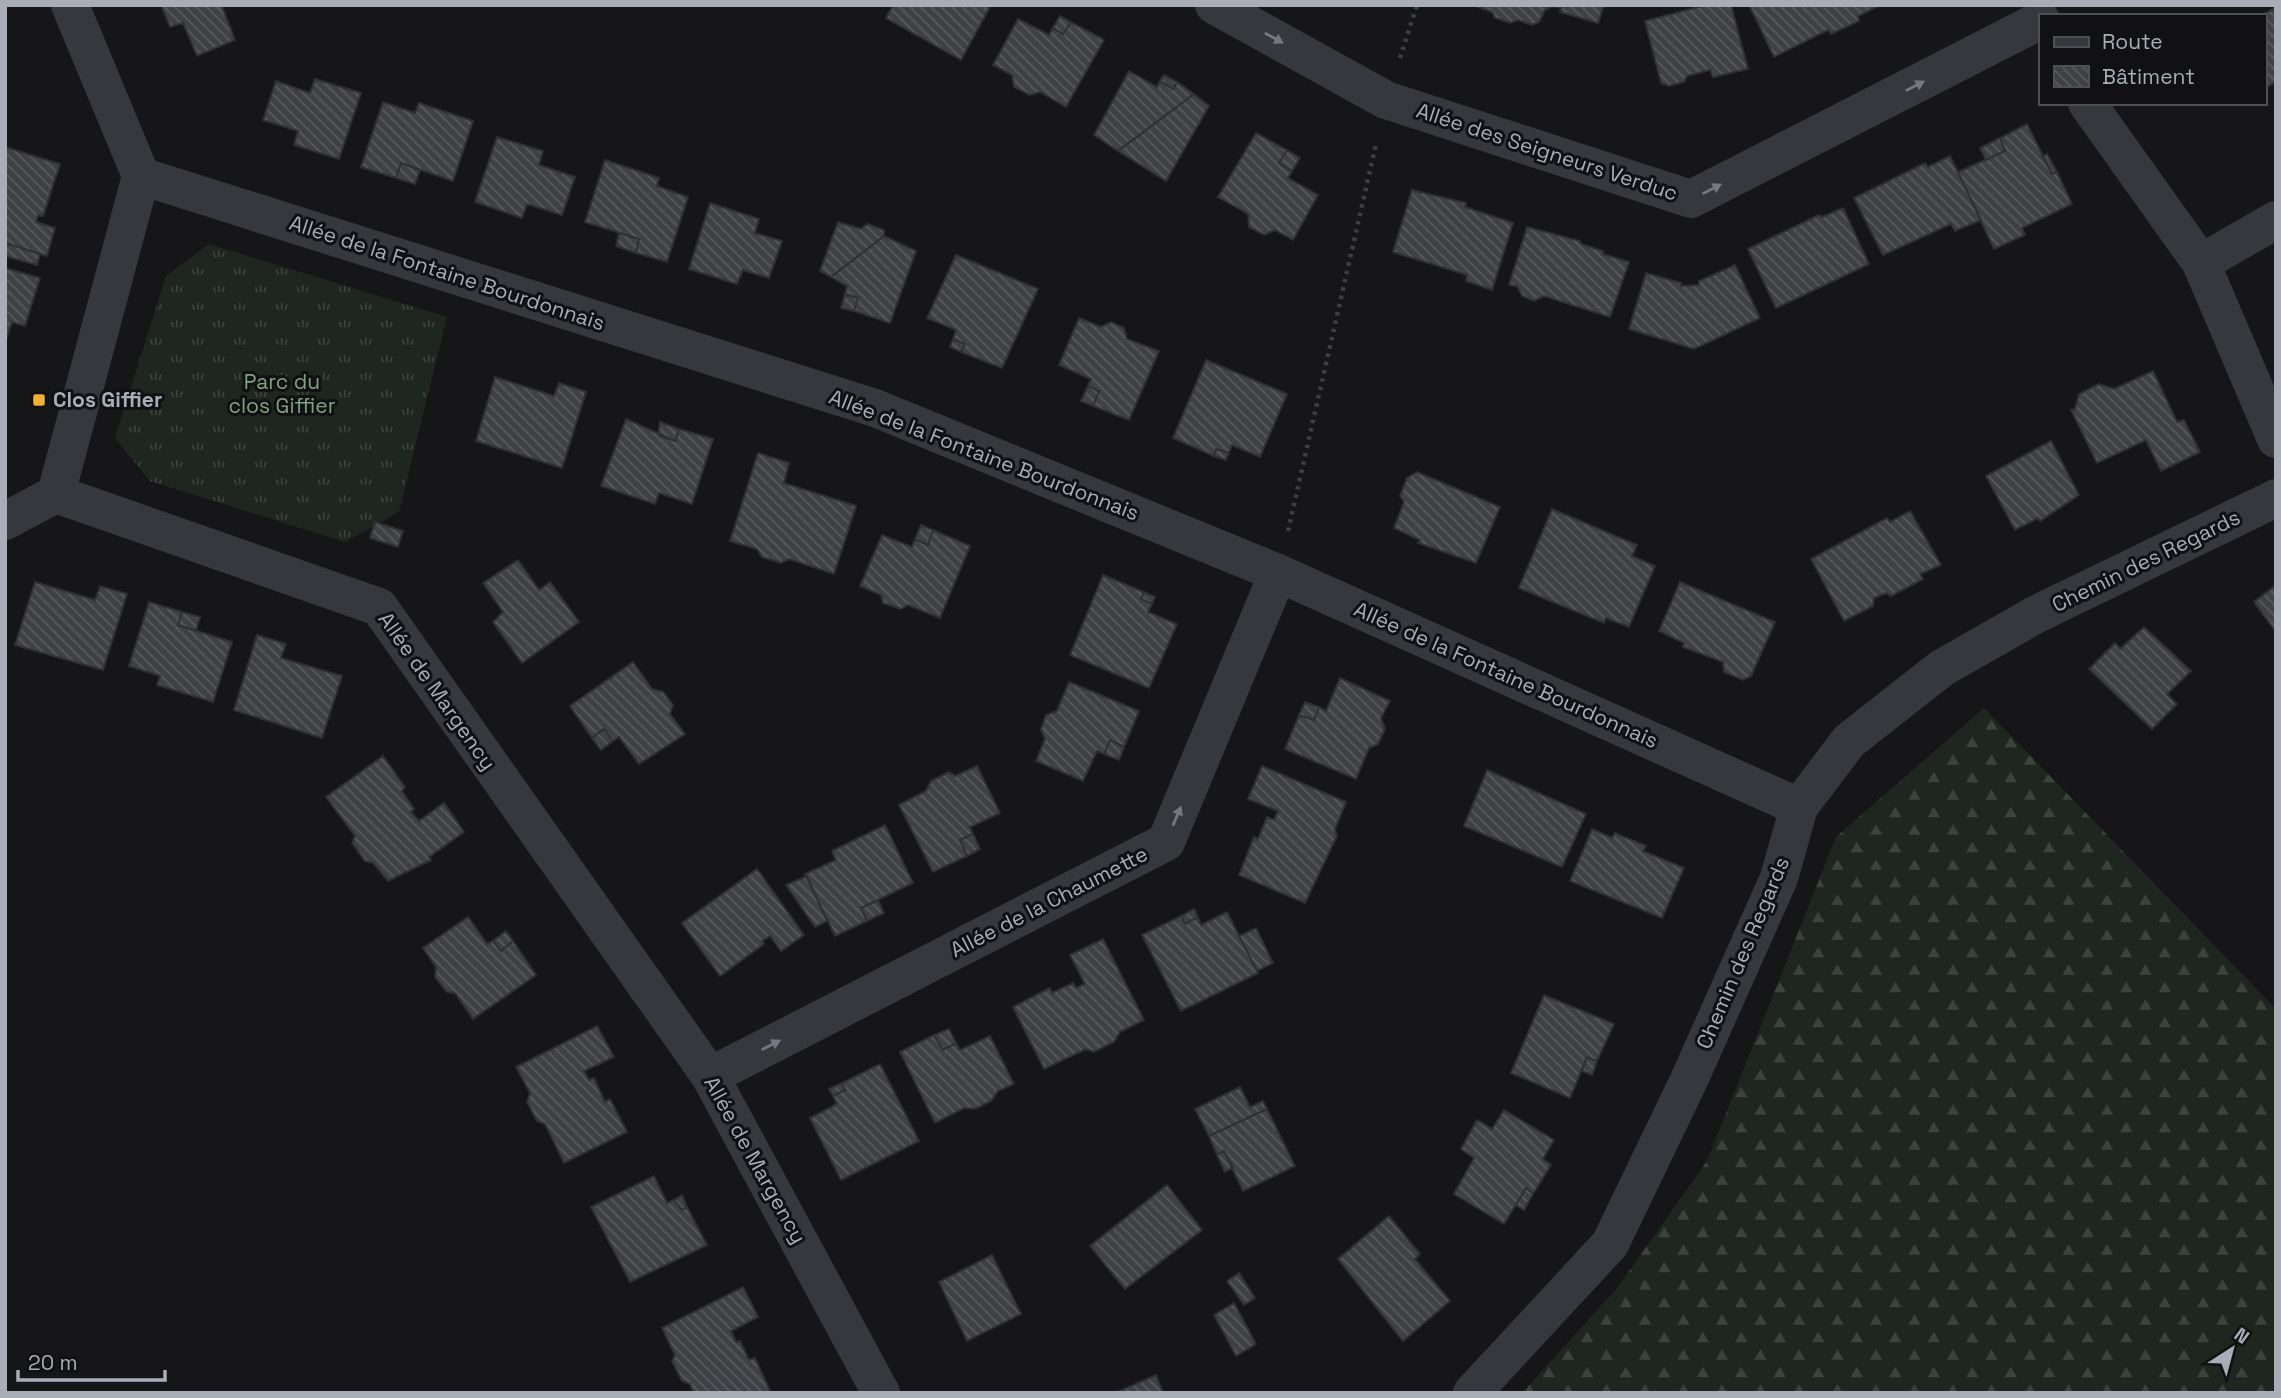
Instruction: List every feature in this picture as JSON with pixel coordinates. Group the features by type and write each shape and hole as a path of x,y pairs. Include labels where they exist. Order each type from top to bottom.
{"street":[{"path":"5,520 56,494 141,177 70,5"},
{"name":"Allée des Seigneurs Verduc","path":"1214,5 1387,100 1691,199 2039,19"},
{"path":"2088,105 2201,263 2276,439"},
{"name":"Allée de la Fontaine Bourdonnais","path":"141,177 875,408 1278,573 1799,807"},
{"path":"2201,263 2276,219"},
{"name":"Allée de Margency","path":"56,494 379,607 710,1076 881,1393"},
{"name":"Chemin des Regards","path":"1472,1393 1610,1244 1689,1080 1779,878 1799,807 1849,741 1942,668 2035,615 2276,498"},
{"name":"Allée de la Chaumette","path":"710,1076 1166,842 1278,573"}],"path":[{"path":"1278,573 1387,100 1417,5"}],"green space":[{"name":"Parc du clos Giffier","path":"209,244 447,317 399,512 345,542 150,481 115,438 166,276"},
{"path":"1984,708 2276,1009 2276,1393 1522,1393 1617,1288 1707,1161 1836,837"}],"building":[{"path":"161,5 225,5 222,6 235,40 197,56 183,23 170,27"},
{"path":"893,5 991,5 961,60 886,18"},
{"path":"1473,5 1604,5 1598,23 1560,12 1561,8 1553,6 1545,10 1539,22 1532,25 1518,20 1510,23 1495,18 1492,12"},
{"path":"1706,5 1731,5 1748,69 1713,77 1710,70 1687,76 1684,82 1669,86 1661,83 1645,21"},
{"path":"1749,5 1881,5 1858,16 1859,21 1831,34 1828,30 1774,57"},
{"path":"2276,7 2276,82 2267,87 2267,14 2264,14"},
{"path":"1060,16 1071,22 1063,34 1053,28"},
{"path":"1018,19 1049,35 1053,28 1063,34 1071,22 1104,40 1066,107 1040,92 1030,95 1014,87 1012,75 993,65"},
{"path":"1129,71 1157,87 1160,81 1173,89 1177,82 1194,94 1118,151 1094,135"},
{"path":"1164,75 1177,82 1173,89 1160,81"},
{"path":"315,79 361,93 339,159 294,145 298,131 263,120 276,81 310,93"},
{"path":"1194,94 1209,106 1166,181 1118,151"},
{"path":"383,102 415,113 419,103 473,121 453,181 401,163 396,178 361,167"},
{"path":"2027,124 2052,174 2057,172 2072,204 2022,228 2025,235 1994,249 1958,172 2005,151 2000,138"},
{"path":"1256,133 1287,150 1279,163 1292,171 1288,178 1318,195 1293,240 1275,230 1264,235 1249,227 1248,214 1218,197"},
{"path":"497,137 543,151 539,165 575,177 562,215 527,204 522,218 475,202"},
{"path":"2000,138 2005,151 1986,160 1980,148"},
{"path":"5,147 60,164 43,216 38,215 36,222 55,228 47,256 5,243"},
{"path":"1287,150 1300,158 1292,171 1279,163"},
{"path":"2047,154 2057,172 2052,174 2042,156"},
{"path":"1950,156 1981,220 1955,231 1951,224 1883,255 1854,198 1925,163 1928,167"},
{"path":"605,160 659,178 657,186 688,197 667,262 636,253 639,239 585,222"},
{"path":"401,163 420,170 415,184 396,178"},
{"path":"1412,190 1466,203 1465,207 1513,223 1492,290 1466,281 1467,275 1393,252"},
{"path":"710,203 759,219 755,233 782,241 769,278 743,270 737,284 689,269"},
{"path":"1843,208 1869,264 1776,308 1748,249 1819,215 1822,217"},
{"path":"838,222 861,229 867,224 884,230 884,236 831,277 820,271"},
{"path":"1527,227 1580,241 1581,244 1603,251 1603,254 1629,262 1610,317 1544,296 1534,301 1522,296 1517,286 1509,285"},
{"path":"619,233 639,239 636,253 616,246"},
{"path":"884,236 916,251 890,323 854,311 858,298 845,294 847,286 831,277"},
{"path":"5,243 40,254 37,265 5,256"},
{"path":"956,255 1038,289 1002,368 961,352 965,344 953,339 956,330 927,318"},
{"path":"1735,265 1760,318 1694,349 1629,329 1646,273 1681,283 1681,286 1699,285 1699,281"},
{"path":"5,268 40,278 25,326 12,322 5,343"},
{"path":"845,294 858,298 854,311 841,308"},
{"path":"1079,318 1101,327 1111,322 1124,328 1127,339 1159,351 1129,420 1093,406 1099,391 1088,386 1091,379 1059,365"},
{"path":"953,339 965,344 961,352 950,347"},
{"path":"1206,360 1287,394 1260,457 1232,445 1229,453 1216,449 1214,456 1173,438"},
{"path":"2153,371 2177,422 2184,420 2200,452 2161,471 2146,440 2097,463 2071,410 2075,409 2079,394 2099,384 2114,389"},
{"path":"495,377 554,396 559,383 586,392 562,468 476,441"},
{"path":"1088,386 1099,391 1093,406 1081,401"},
{"path":"626,419 675,441 679,429 713,439 692,504 659,493 655,504 601,486"},
{"path":"660,422 679,429 675,441 658,435"},
{"path":"2051,441 2079,495 2040,521 2038,518 2015,530 1986,476"},
{"path":"1216,449 1229,453 1226,460 1214,456"},
{"path":"758,453 789,463 784,483 856,506 834,574 789,559 781,563 762,557 757,549 730,541"},
{"path":"1417,472 1500,507 1476,563 1418,543 1420,540 1394,528 1404,502 1400,496 1407,478"},
{"path":"1552,509 1637,545 1632,556 1655,566 1629,627 1606,618 1604,623 1519,588"},
{"path":"1910,511 1941,565 1920,574 1923,579 1891,596 1886,593 1874,598 1873,606 1844,621 1811,559 1887,518 1890,522"},
{"path":"375,522 403,531 398,547 370,538"},
{"path":"921,525 933,530 928,545 915,539"},
{"path":"933,530 970,546 940,618 908,605 901,609 883,603 881,595 860,586 882,535 912,547 915,539 928,545"},
{"path":"518,560 539,590 550,582 579,622 522,663 493,622 503,612 483,583"},
{"path":"1103,575 1144,592 1141,599 1152,604 1148,612 1177,624 1149,688 1070,655"},
{"path":"35,582 95,600 100,586 127,594 103,670 15,645"},
{"path":"1680,582 1775,622 1751,676 1743,680 1724,672 1723,662 1683,647 1684,643 1659,631"},
{"path":"2276,585 2276,632 2254,602"},
{"path":"1144,592 1155,597 1152,604 1141,599"},
{"path":"149,602 182,612 178,625 232,642 213,702 157,685 160,676 129,666"},
{"path":"182,612 200,617 196,631 178,625"},
{"path":"2144,627 2191,671 2167,694 2177,704 2152,729 2089,669 2115,643 2120,649"},
{"path":"257,635 286,644 281,658 342,676 322,738 234,710"},
{"path":"633,662 652,689 663,692 673,705 670,714 685,734 639,764 619,737 613,741 604,729 592,738 570,706"},
{"path":"1340,678 1390,701 1381,718 1385,729 1378,744 1369,748 1356,779 1285,749 1299,715 1314,720 1319,707 1326,711"},
{"path":"1069,682 1139,711 1124,747 1110,740 1104,754 1097,751 1083,781 1036,761 1045,739 1041,729 1046,715 1057,711"},
{"path":"1305,702 1319,707 1314,720 1299,715"},
{"path":"604,729 613,741 601,750 592,738"},
{"path":"1110,740 1124,747 1119,760 1104,754"},
{"path":"383,756 405,787 402,791 414,809 411,812 419,821 444,803 464,832 429,857 431,860 388,881 373,863 365,861 352,843 355,836 326,797"},
{"path":"977,766 1000,813 970,827 973,834 960,840 967,856 933,872 899,805 926,791 931,781 949,772 955,776"},
{"path":"1262,766 1346,802 1335,829 1337,836 1305,903 1239,875 1254,837 1258,839 1267,817 1274,820 1278,811 1248,799"},
{"path":"1487,770 1586,814 1562,867 1464,826"},
{"path":"885,825 913,883 861,908 867,921 835,936 805,874 836,860 832,851"},
{"path":"1592,829 1612,838 1615,833 1646,846 1643,851 1684,868 1662,918 1570,881"},
{"path":"973,834 980,849 967,856 960,840"},
{"path":"757,869 804,935 781,951 770,936 762,941 764,944 720,976 682,923"},
{"path":"807,876 827,921 815,927 786,885"},
{"path":"878,900 884,913 867,921 861,908"},
{"path":"1194,909 1198,917 1185,924 1181,916"},
{"path":"1227,912 1258,973 1181,1011 1142,935 1181,916 1185,924 1198,917 1201,925"},
{"path":"468,917 487,944 493,941 501,951 513,941 536,975 473,1019 455,993 447,992 435,977 436,967 423,948"},
{"path":"1256,928 1273,963 1257,971 1239,936"},
{"path":"506,931 513,941 501,951 493,941"},
{"path":"1103,939 1144,1020 1120,1032 1114,1042 1094,1052 1086,1049 1044,1069 1013,1007 1050,988 1052,993 1073,983 1076,988 1085,984 1070,955"},
{"path":"1544,995 1614,1024 1597,1061 1587,1057 1570,1098 1511,1073"},
{"path":"597,1026 614,1057 584,1071 589,1080 594,1078 605,1102 610,1099 627,1132 564,1163 545,1124 537,1121 527,1102 530,1093 516,1067"},
{"path":"949,1029 956,1043 943,1050 934,1035"},
{"path":"934,1035 943,1050 956,1043 960,1050 990,1036 1014,1084 998,1091 991,1101 975,1109 964,1108 935,1123 900,1052"},
{"path":"1587,1057 1597,1061 1592,1075 1582,1071"},
{"path":"880,1064 919,1141 841,1180 810,1118 837,1104 833,1096 845,1090 842,1083"},
{"path":"842,1083 845,1090 833,1096 829,1089"},
{"path":"1240,1087 1250,1107 1263,1101 1267,1109 1209,1136 1195,1109"},
{"path":"1267,1109 1295,1166 1243,1191 1224,1151 1217,1155 1209,1136"},
{"path":"1504,1110 1554,1140 1543,1159 1551,1165 1533,1194 1526,1188 1504,1224 1454,1194 1474,1158 1461,1149 1477,1120 1492,1129"},
{"path":"1224,1151 1233,1167 1225,1172 1217,1155"},
{"path":"654,1176 667,1203 674,1200 682,1210 687,1207 707,1245 630,1282 591,1207"},
{"path":"1167,1185 1202,1230 1125,1289 1090,1246"},
{"path":"1526,1188 1533,1194 1524,1210 1516,1205"},
{"path":"682,1195 687,1207 682,1210 674,1200"},
{"path":"1389,1216 1420,1254 1415,1259 1450,1301 1403,1341 1338,1259"},
{"path":"992,1255 1021,1314 967,1341 939,1282"},
{"path":"1239,1273 1255,1298 1244,1305 1227,1281"},
{"path":"743,1287 758,1317 731,1331 736,1342 740,1341 749,1360 755,1358 771,1393 694,1393 690,1384 682,1381 672,1361 675,1355 662,1328"},
{"path":"1234,1303 1256,1344 1236,1356 1214,1315"},
{"path":"1156,1375 1163,1393 1115,1393"}],"place":[{"name":"Clos Giffier","path":"39,400"}]}
